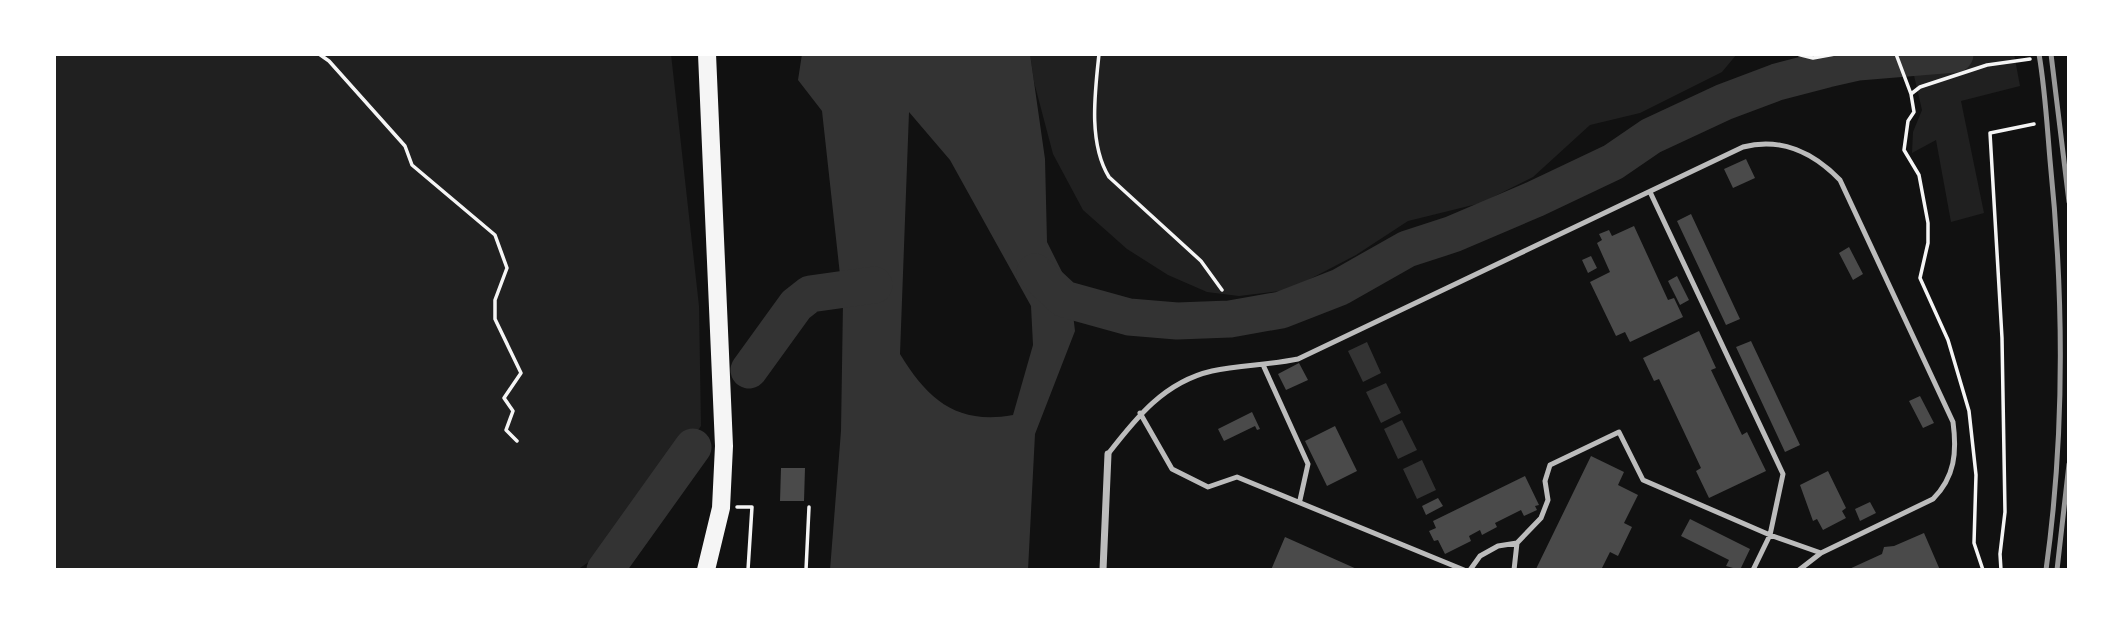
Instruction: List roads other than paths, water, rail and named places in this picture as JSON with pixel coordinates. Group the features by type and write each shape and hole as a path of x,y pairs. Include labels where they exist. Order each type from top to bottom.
{"main road":[{"path":"706,570 721,508 724,446 707,54"}],"street":[{"path":"1103,570 1108,454"}],"lane":[{"path":"1108,454 1140,413 1158,396 1210,371 1264,366 1297,359 1651,194 1744,147 1759,143 1794,148 1813,157 1840,180 1953,422 1956,444 1952,469 1942,490 1933,499 1821,553 1799,570"},
{"path":"1651,194 1783,474 1770,535 1753,570"},
{"path":"1264,366 1308,464 1300,500"},
{"path":"1140,413 1172,469 1208,487 1237,477 1300,500 1464,570"},
{"path":"1514,570 1517,543 1541,518 1548,500 1545,481 1550,464 1619,432 1643,480 1770,535 1821,553"},
{"path":"1470,570 1480,556 1498,545 1517,543"}],"waterway":[{"path":"1035,272 1064,299 1129,317 1177,321 1230,319 1281,310 1340,287 1407,249 1453,234 1535,199 1613,162 1651,136 1724,102 1777,82 1858,62 1955,54"},
{"path":"749,370 796,305 810,294 874,285"},
{"path":"605,570 693,447"}],"railway":[{"path":"2039,54 2055,211 2060,314 2057,468 2046,570"},
{"path":"2051,54 2069,202"},
{"path":"2057,570 2069,464"}]}
